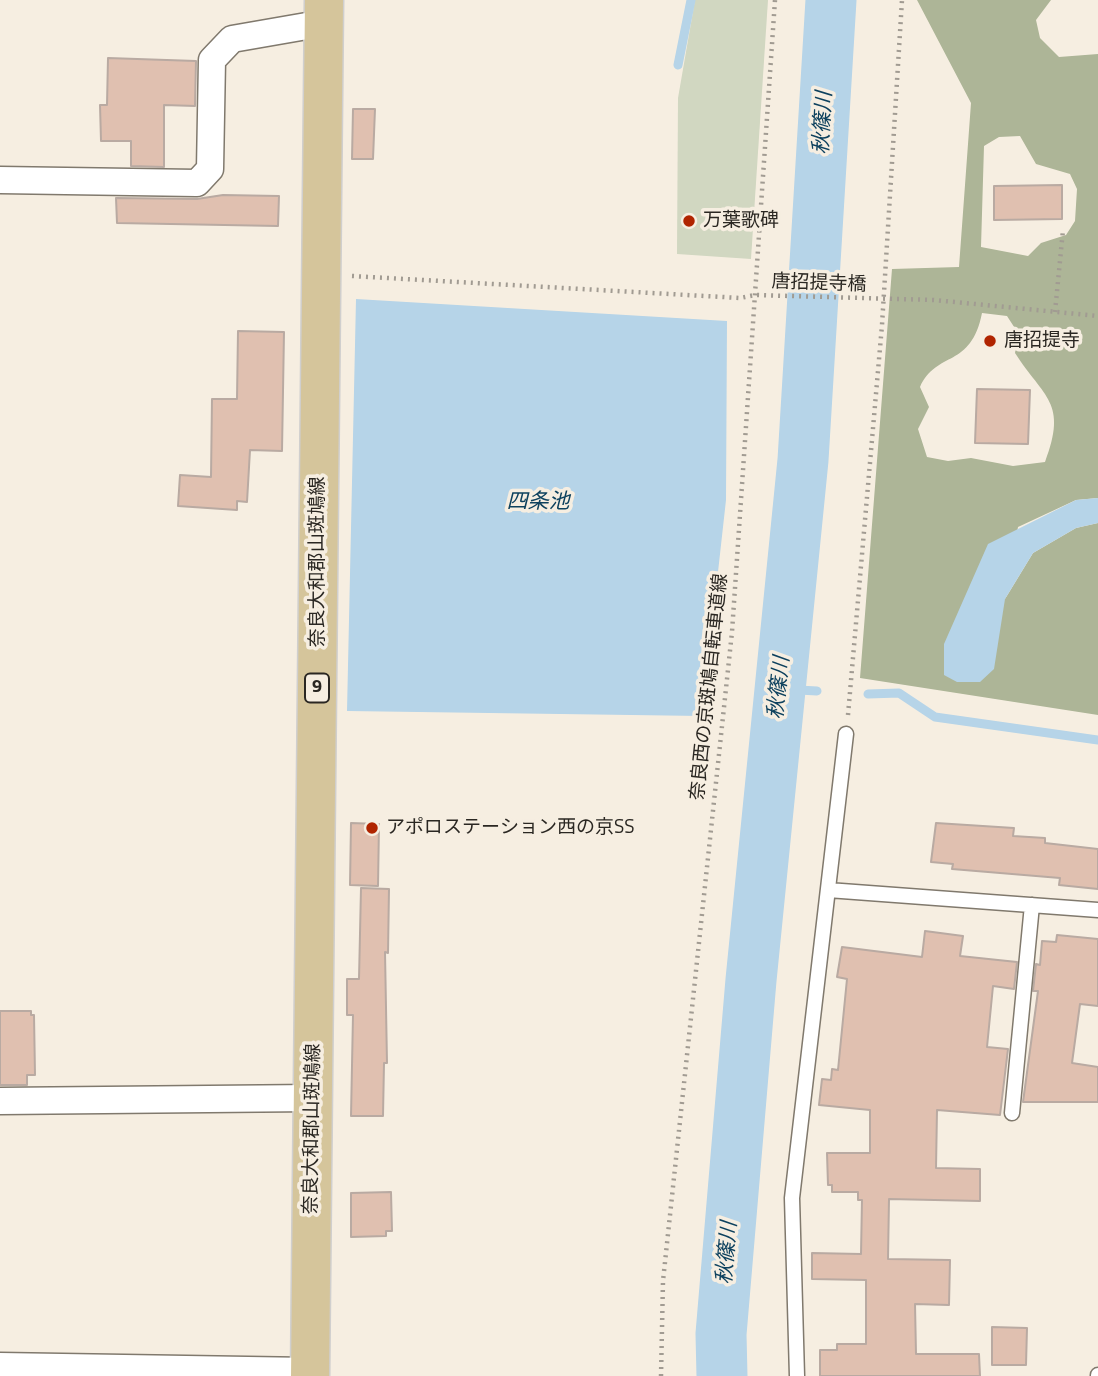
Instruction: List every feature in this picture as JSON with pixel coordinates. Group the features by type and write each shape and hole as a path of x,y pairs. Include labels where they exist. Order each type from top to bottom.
{"main road":[{"name":"奈良大和郡山斑鳩線","path":"310,1374 324,12"}],"street":[{"path":"0,180 197,183 210,169 212,60 215,53 232,39 324,12"},
{"path":"0,1101 313,1098"},
{"path":"0,1366 310,1374"}],"lane":[{"path":"797,1376 792,1198 846,734"},
{"path":"828,890 1098,910"},
{"path":"1012,1113 1032,905"}],"path":[{"name":"奈良西の京斑鳩自転車道線","path":"661,1376 663,1281 732,632 775,0"},
{"path":"846,734 880,352 881,300 902,0"},
{"path":"1055,312 1063,230"},
{"name":"唐招提寺橋","path":"320,274 595,292 740,298 755,295 934,300 1098,316"}],"green space":[{"path":"695,0 768,0 751,259 677,254 678,98"},
{"name":"唐招提寺","path":"917,0 1051,0 1036,20 1040,38 1059,57 1098,54 1098,498 1076,500 1018,527 1005,599 1033,553 1076,528 1098,523 1098,715 860,678 892,269 959,267 971,103","holes":["1020,136 1036,164 1070,174 1077,189 1075,221 1066,235 1041,243 1028,256 981,247 984,146 999,137","982,313 1007,316 1018,333 1015,353 1050,402 1054,426 1045,462 1013,466 971,458 948,461 927,457 918,429 929,407 920,387 927,375 970,343"]}],"water":[{"name":"四条池","path":"356,299 727,321 726,500 702,716 347,711"},
{"path":"1098,498 1098,523 1076,528 1033,553 1005,599 994,669 980,682 957,682 944,675 944,644 988,544 1076,500"}],"building":[{"path":"108,58 196,61 195,106 164,105 164,167 131,166 131,141 101,141 100,105 107,105"},
{"path":"353,109 375,109 373,159 352,159"},
{"path":"1062,185 1062,219 994,220 994,186"},
{"path":"223,195 279,196 278,226 117,223 116,198 197,199"},
{"path":"238,331 284,332 282,451 250,450 247,502 237,501 237,510 178,506 180,475 211,477 212,399 237,399"},
{"path":"977,389 1030,390 1028,444 975,443"},
{"path":"351,823 379,824 378,886 350,885"},
{"path":"936,823 1014,828 1013,836 1045,838 1045,843 1098,849 1098,889 1059,885 1060,878 952,869 953,864 931,862"},
{"path":"361,888 389,889 388,953 385,952 387,1063 384,1063 383,1116 351,1116 353,1015 347,1015 347,979 359,979"},
{"path":"925,931 963,936 960,956 1017,962 1014,989 993,986 987,1047 1008,1049 1000,1115 937,1110 936,1168 980,1169 980,1201 889,1199 888,1259 950,1260 949,1305 915,1304 916,1354 979,1354 980,1376 820,1376 820,1350 837,1350 837,1344 866,1344 866,1280 812,1279 812,1253 861,1254 862,1200 858,1200 858,1192 832,1192 832,1185 828,1185 827,1153 870,1153 870,1110 819,1105 822,1079 831,1080 832,1069 838,1070 847,979 837,977 842,947 922,957"},
{"path":"1057,935 1098,939 1098,1006 1080,1004 1072,1063 1098,1067 1098,1102 1023,1102 1038,991 1033,991 1036,964 1040,965 1042,941 1056,942"},
{"path":"0,1011 31,1011 31,1015 34,1015 35,1075 27,1075 27,1085 0,1085"},
{"path":"391,1192 392,1231 386,1231 386,1236 351,1237 351,1193"},
{"path":"992,1327 1027,1328 1026,1365 992,1365"}],"waterway":[{"path":"678,65 691,0"},
{"name":"秋篠川","path":"722,1376 721,1334 751,980 803,460 831,0"},
{"path":"780,689 817,691"},
{"path":"868,694 899,693 935,717 1098,740"}],"place":[{"name":"万葉歌碑","path":"689,221"},
{"name":"唐招提寺","path":"990,341"},
{"name":"アポロステーション西の京SS","path":"372,828"}]}
